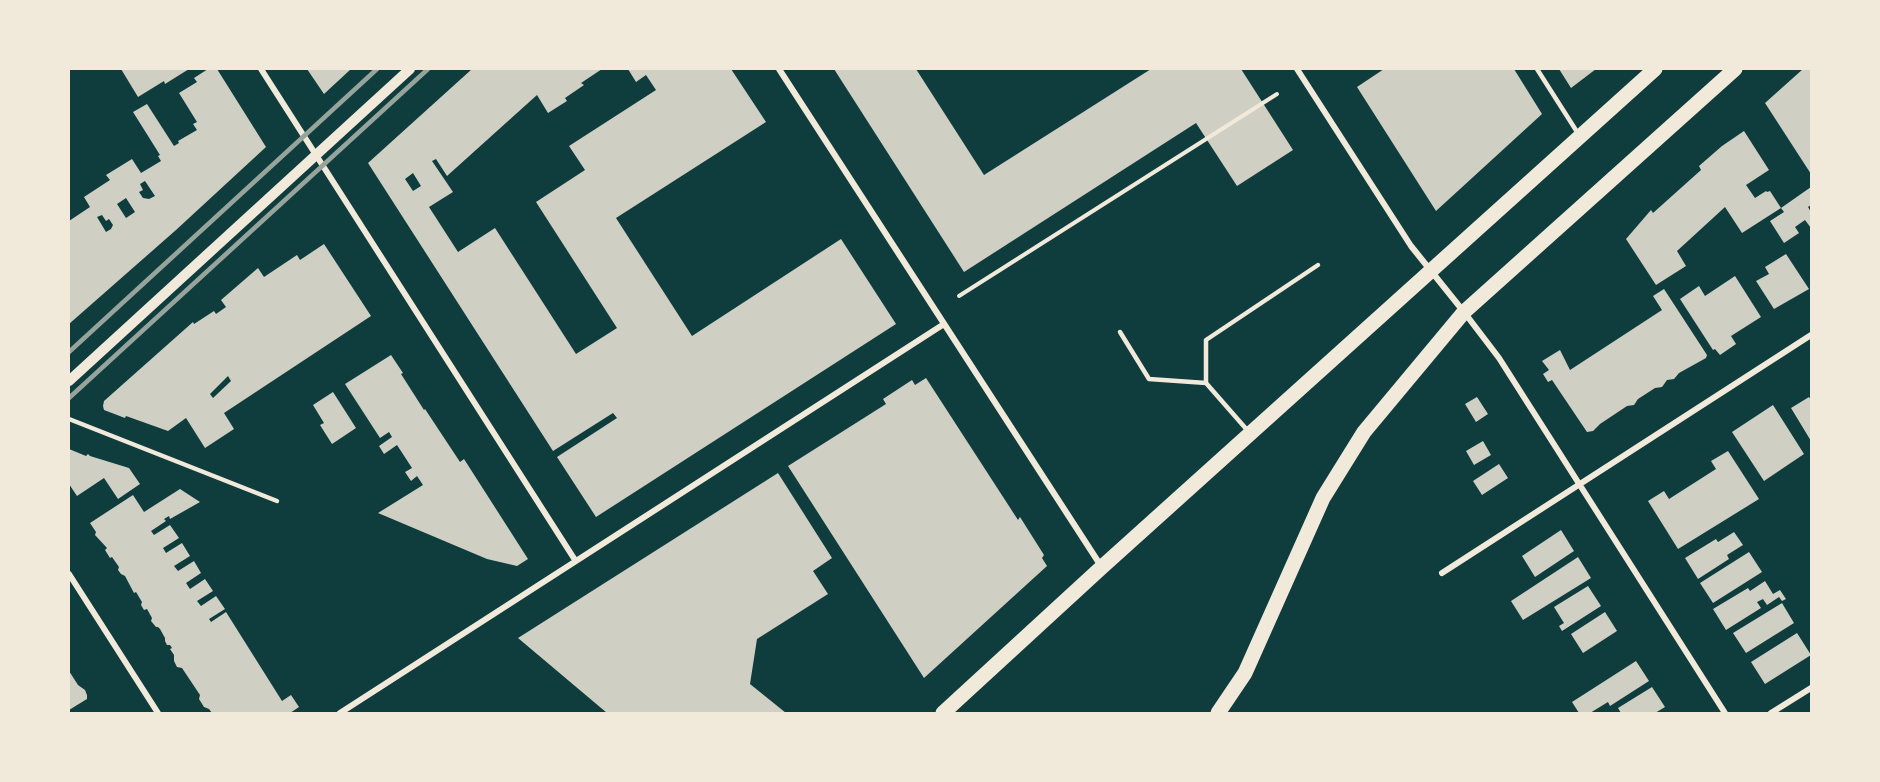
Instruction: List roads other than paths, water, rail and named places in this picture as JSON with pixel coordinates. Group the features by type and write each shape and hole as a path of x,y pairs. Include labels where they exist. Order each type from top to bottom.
{"main road":[{"path":"943,713 1654,69"},
{"path":"1218,713 1245,673 1323,498 1364,432 1464,312 1735,69"}],"street":[{"path":"261,69 575,560"},
{"path":"69,381 410,69"},
{"path":"779,69 1102,567"},
{"path":"1297,69 1411,246 1499,358 1725,713"},
{"path":"340,713 944,324"},
{"path":"1442,573 1811,335"},
{"path":"69,574 158,713"},
{"path":"1771,713 1811,687"}],"lane":[{"path":"1537,69 1580,136"},
{"path":"1250,433 1206,383 1206,340 1318,265"},
{"path":"1120,332 1149,379 1206,383"},
{"path":"69,419 277,501"}],"railway":[{"path":"69,352 377,69"},
{"path":"69,398 428,69"}]}
